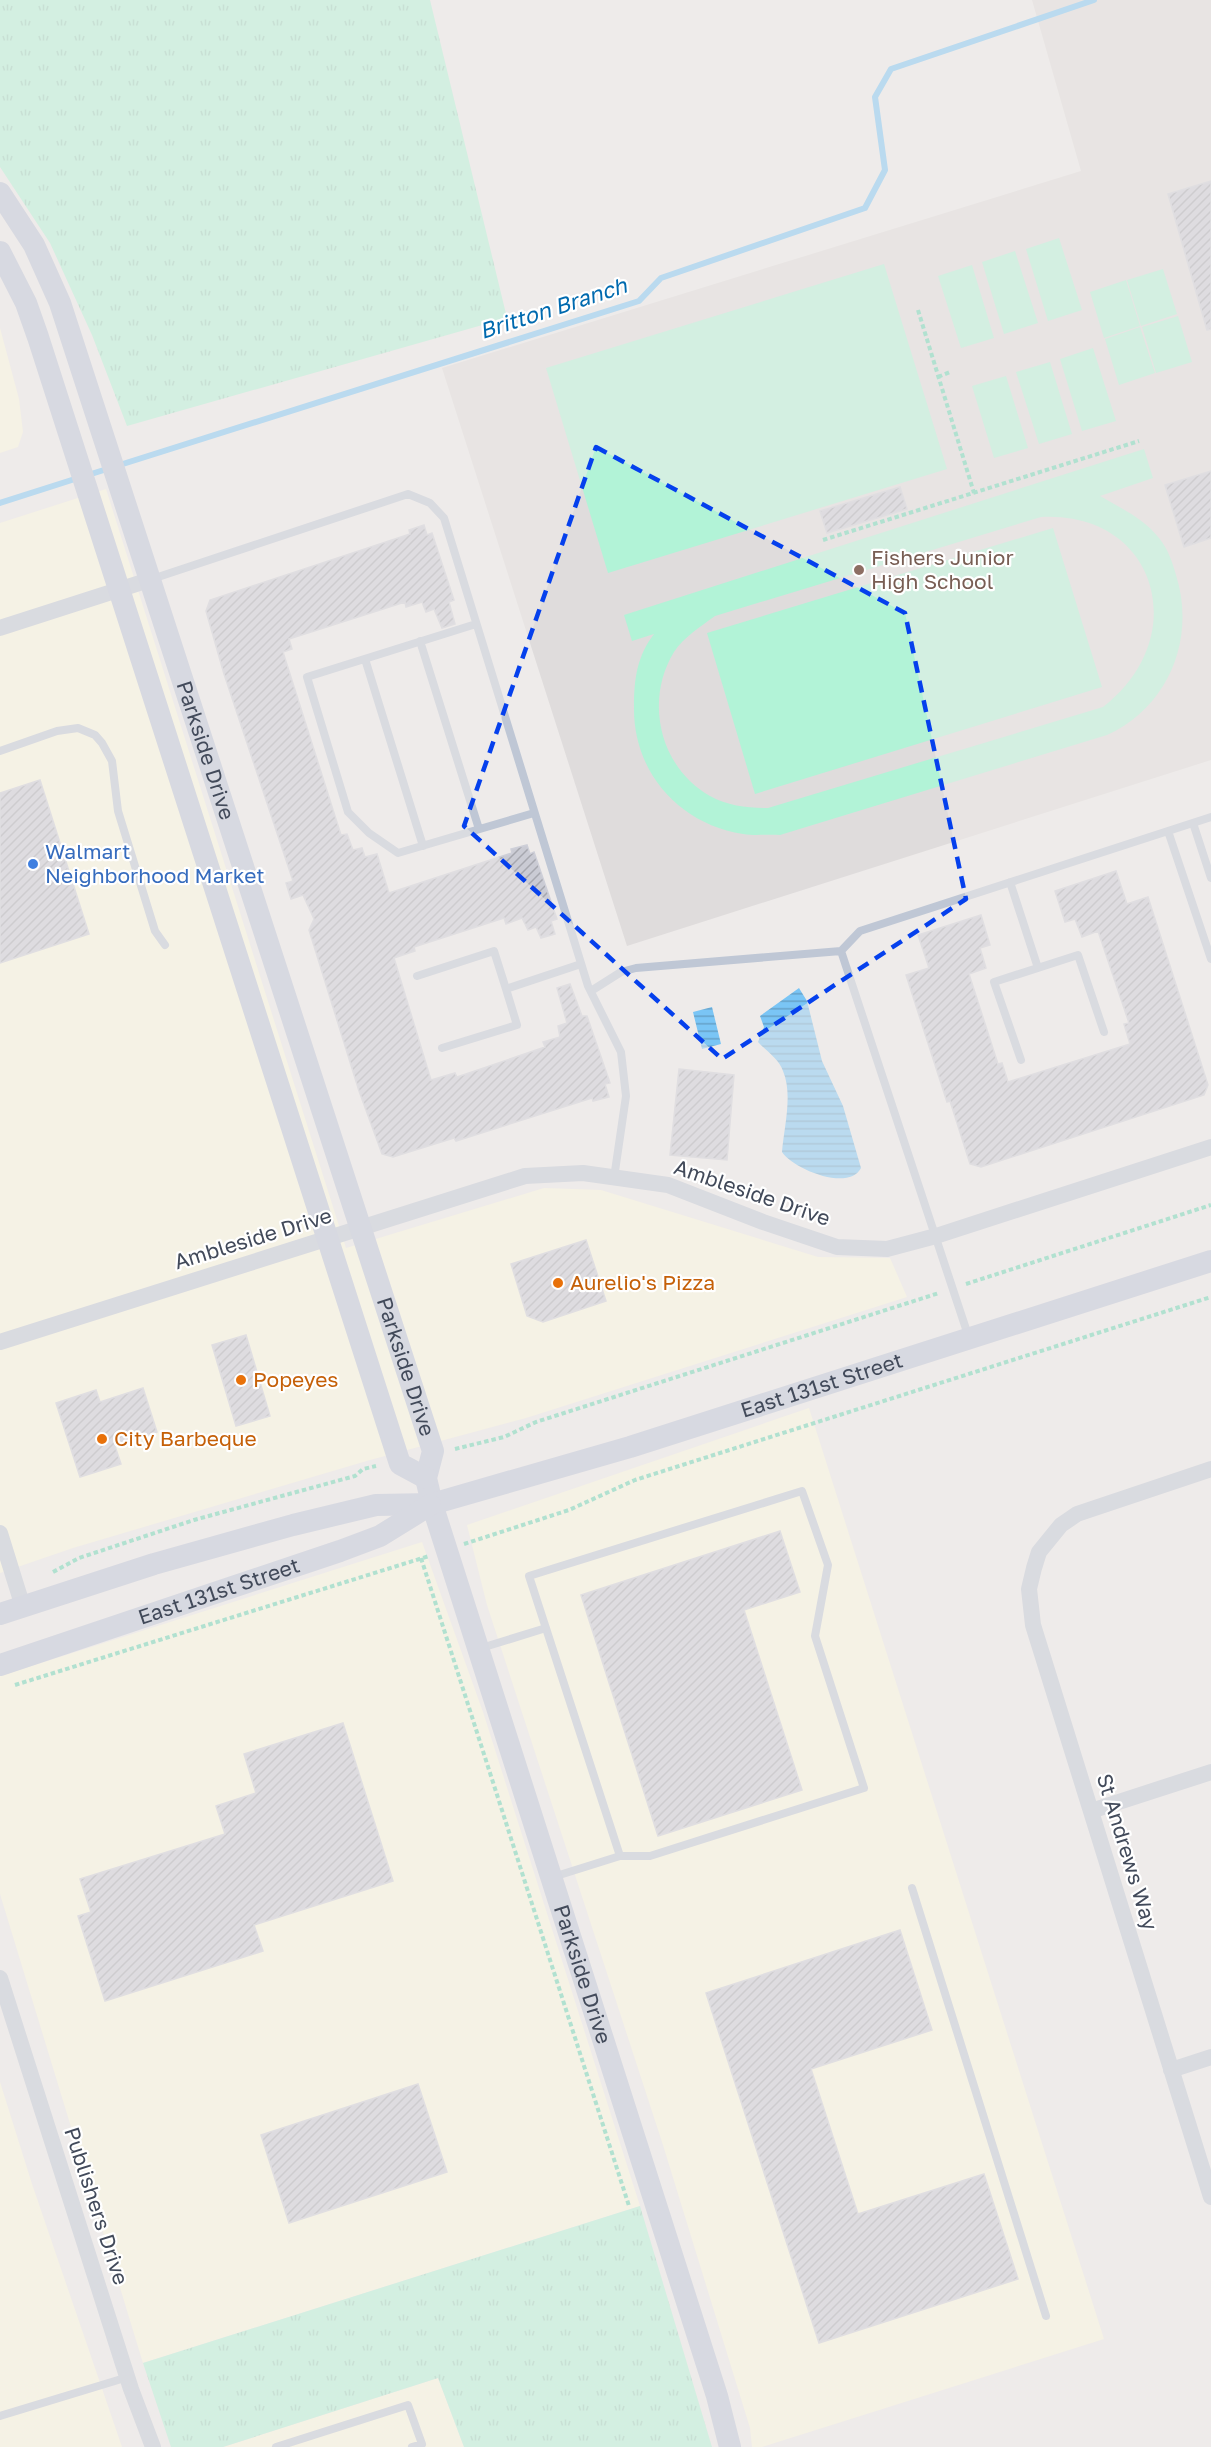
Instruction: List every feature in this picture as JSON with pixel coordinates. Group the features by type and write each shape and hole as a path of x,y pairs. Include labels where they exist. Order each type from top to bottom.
{"street":[{"name":"Parkside Drive","path":"0,193 34,245 60,303 433,1451 426,1478 432,1504 717,2396 730,2447"},
{"name":"Parkside Drive","path":"0,252 26,303 75,447 400,1464 426,1478"},
{"path":"0,628 149,580"},
{"name":"Ambleside Drive","path":"0,1342 525,1176 583,1173 668,1185 763,1222 837,1247 887,1249 936,1236 1211,1147"},
{"name":"East 131st Street","path":"0,1614 154,1564 293,1525 376,1505 432,1504 630,1447 1211,1261"},
{"name":"St Andrews Way","path":"1211,1469 1077,1514 1061,1525 1039,1552 1029,1589 1029,1607 1211,2197"},
{"name":"East 131st Street","path":"0,1665 340,1551 380,1536 432,1504"},
{"path":"0,1533 23,1607"},
{"path":"1090,1810 1211,1772"},
{"name":"Publishers Drive","path":"0,1978 128,2377 153,2447"},
{"path":"1171,2070 1211,2057"}],"lane":[{"path":"149,580 408,494 430,503 444,518 581,964 591,991 621,1052 626,1096 614,1178"},
{"path":"476,624 307,677 348,812 369,833 398,853 534,813"},
{"path":"420,641 479,829"},
{"path":"365,659 423,846"},
{"path":"0,751 57,731 78,728 95,735 102,743 112,761 118,811 155,931 165,945"},
{"path":"591,991 621,972 636,968 841,951 860,931 1211,817"},
{"path":"1193,823 1211,878"},
{"path":"1168,831 1211,959"},
{"path":"1010,882 1038,968"},
{"path":"417,976 494,951 517,1025 442,1048"},
{"path":"841,951 969,1338"},
{"path":"1021,1060 994,982 1078,955 1104,1032"},
{"path":"506,988 581,964"},
{"path":"551,1878 620,1856 650,1856 864,1788 815,1636 828,1565 802,1491 530,1576 620,1856"},
{"path":"478,1649 546,1628"},
{"path":"912,1888 1046,2316"},
{"path":"0,2416 128,2377"},
{"path":"276,2447 408,2404 422,2444 412,2447"}],"path":[{"path":"918,310 974,493"},
{"path":"938,376 950,372"},
{"path":"823,540 1139,441"},
{"path":"455,1449 504,1437 536,1422 1211,1205"},
{"path":"11,1686 422,1558 569,1510 635,1480 1211,1298"},
{"path":"43,1576 79,1558 194,1521 355,1476 363,1469 376,1466"},
{"path":"422,1558 629,2206"}],"highlighted area":[{"path":"596,447 905,613 966,899 722,1059 464,826"}],"shaded area":[{"name":"Fishers Junior High School","path":"1032,0 1211,0 1211,760 627,946 442,368 1081,171"},
{"path":"0,328 19,399 23,432 18,447 0,453"},
{"path":"106,489 346,1248 544,1188 601,1190 818,1257 890,1258 907,1297 526,1418 370,1460 73,1548 0,1573 0,523"},
{"path":"809,1408 1104,2339 762,2447 752,2447 750,2428 663,2145 487,1605 467,1525"},
{"path":"422,1542 483,1712 640,2206 143,2363 0,1894 0,1676"},
{"path":"0,2082 32,2184 122,2447 0,2447"},
{"path":"438,2378 464,2447 223,2447"}],"green space":[{"path":"0,0 430,0 507,318 127,426 92,335 50,243 0,167"},
{"path":"1059,238 1082,310 1048,321 1026,249"},
{"path":"1015,251 1038,323 1004,334 982,262"},
{"path":"884,264 947,469 608,573 546,368"},
{"path":"972,265 994,338 961,348 938,276"},
{"path":"1163,269 1177,314 1141,326 1127,280"},
{"path":"1126,280 1140,326 1104,338 1090,292"},
{"path":"1178,316 1192,362 1156,373 1142,327"},
{"path":"1140,327 1155,373 1119,385 1105,339"},
{"path":"1093,348 1116,421 1082,431 1060,359"},
{"path":"1050,362 1072,434 1039,444 1016,372"},
{"path":"1006,376 1028,448 994,458 972,386"},
{"path":"1144,449 1153,478 1100,496 1139,520 1162,542 1176,575 1181,599 1182,623 1179,646 1172,668 1161,689 1147,707 1129,723 1107,735 780,835 757,835 720,828 699,819 680,807 651,773 636,731 634,697 640,659 654,634 632,641 624,615","holes":["1041,517 1081,521 1113,534 1136,556 1150,584 1154,615 1148,647 1131,679 1103,707 768,808 738,806 710,796 693,784 679,769 662,732 659,712 660,691 665,671 674,652 693,632 715,616"]},
{"path":"1053,528 1102,687 755,794 707,633"},
{"path":"640,2206 712,2447 464,2447 438,2378 223,2447 171,2447 143,2363"}],"water":[{"path":"799,988 807,1001 822,1061 843,1106 861,1168 855,1175 845,1178 834,1178 809,1171 788,1159 782,1152 788,1101 786,1080 779,1063 758,1042 764,1027 760,1016"},
{"path":"712,1007 721,1044 702,1049 693,1012"}],"building":[{"path":"1211,181 1211,329 1207,330 1168,194"},
{"path":"1211,471 1211,538 1184,547 1165,485"},
{"path":"900,487 907,509 827,533 820,511"},
{"path":"424,525 427,535 432,533 454,600 449,602 455,624 442,628 434,609 426,612 422,602 406,607 405,602 289,639 292,649 283,652 341,835 347,834 353,850 362,848 365,857 377,854 389,893 512,853 511,849 527,845 530,854 534,852 557,919 551,921 555,934 541,938 536,927 528,930 522,918 506,924 504,918 414,947 415,951 394,958 431,1080 455,1073 457,1077 545,1047 543,1042 560,1037 558,1026 567,1023 557,988 570,984 582,1016 587,1016 610,1083 605,1084 609,1097 593,1101 592,1098 456,1141 454,1138 393,1157 382,1154 359,1091 309,930 314,919 303,895 291,899 286,883 293,881 224,674 206,611 210,600 410,534 409,530"},
{"name":"Walmart Neighborhood Market","path":"40,780 89,934 0,963 0,793"},
{"path":"1116,871 1127,904 1148,897 1208,1085 1204,1095 981,1167 970,1164 950,1101 947,1102 906,975 929,968 918,935 981,915 990,945 980,948 986,968 969,974 998,1064 1002,1063 1008,1082 1130,1044 1124,1024 1129,1023 1098,931 1082,937 1075,919 1065,922 1055,891"},
{"path":"679,1069 734,1075 727,1160 670,1155"},
{"name":"Aurelio's Pizza","path":"586,1240 606,1301 543,1322 527,1316 511,1264"},
{"name":"Popeyes","path":"246,1335 270,1416 236,1426 212,1345"},
{"name":"City Barbeque","path":"143,1388 157,1432 115,1446 121,1464 80,1477 56,1403 96,1390 100,1402"},
{"path":"780,1531 800,1592 744,1610 802,1790 658,1836 581,1595"},
{"path":"343,1723 393,1881 254,1925 263,1951 105,2001 78,1916 91,1912 80,1879 225,1834 216,1806 256,1793 244,1754"},
{"path":"900,1930 932,2030 811,2069 858,2214 984,2174 1018,2279 819,2343 706,1993"},
{"path":"418,2084 447,2172 289,2223 261,2135"}],"waterway":[{"name":"Britton Branch","path":"88,475 639,301 661,278 865,208 885,170 875,97 891,69 1094,0"},
{"name":"Britton Branch","path":"0,503 78,478"}],"place":[{"name":"Fishers Junior High School","path":"859,570"},
{"name":"Walmart Neighborhood Market","path":"33,864"},
{"name":"Aurelio's Pizza","path":"558,1283"},
{"name":"Popeyes","path":"241,1380"},
{"name":"City Barbeque","path":"102,1439"}]}
